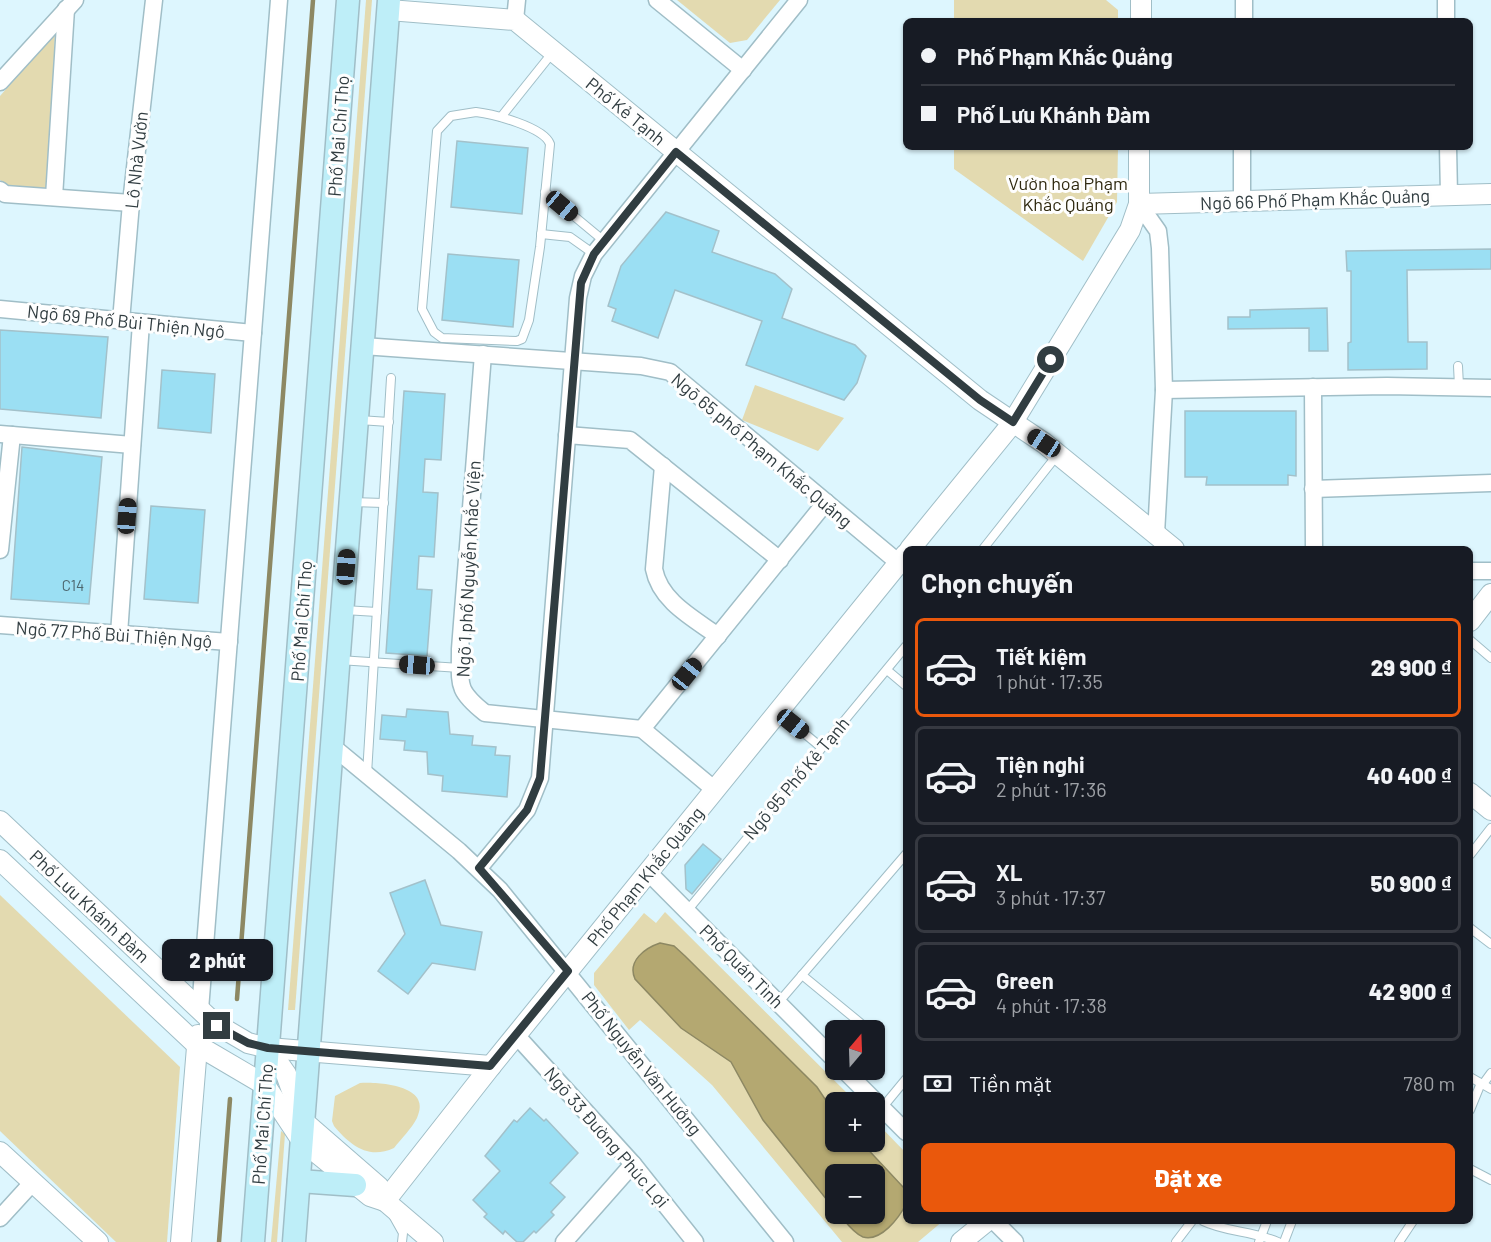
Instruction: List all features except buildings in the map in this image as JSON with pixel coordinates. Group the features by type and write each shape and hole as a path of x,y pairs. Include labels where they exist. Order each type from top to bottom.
{"main road":[{"name":"Phố Mai Chí Thọ","path":"253,1242 348,0"},
{"path":"294,1242 389,5"},
{"path":"299,1181 356,1185"}],"street":[{"name":"Lô Nhà Vườn","path":"121,321 131,203 154,0"},
{"path":"182,1242 279,0"},
{"path":"389,5 515,20 517,0"},
{"path":"657,0 743,70"},
{"path":"479,868 532,802 540,778 579,291 599,247 799,0"},
{"path":"1141,0 1141,18"},
{"path":"1244,0 1244,18"},
{"path":"1446,0 1446,18"},
{"path":"54,197 70,4"},
{"path":"0,82 70,4"},
{"name":"Phố Kẻ Tạnh","path":"515,20 980,400 1058,454 1170,546"},
{"name":"Phố Phạm Khắc Quảng","path":"912,546 1013,422 1130,230 1139,204 1139,150"},
{"path":"1242,150 1242,201"},
{"path":"1448,150 1449,195"},
{"path":"0,190 5,194 131,203"},
{"name":"Ngõ 66 Phố Phạm Khắc Quảng","path":"1139,204 1491,194"},
{"path":"1139,204 1150,218 1159,240 1164,390 1156,534"},
{"name":"Ngõ 69 Phố Bùi Thiện Ngô","path":"0,309 253,333"},
{"path":"119,634 141,323"},
{"name":"Ngõ 65 phố Phạm Khắc Quảng","path":"363,346 641,366 670,372 826,502 903,554"},
{"name":"Ngõ 1 phố Nguyễn Khắc Viện","path":"483,354 460,668 465,697 485,713 642,729"},
{"path":"1164,390 1459,386 1491,388"},
{"path":"1313,387 1314,546"},
{"path":"0,550 6,434 132,445"},
{"path":"567,435 630,440 780,560"},
{"path":"663,466 654,569 656,582 672,602 718,636"},
{"path":"1313,489 1491,483"},
{"path":"715,790 642,729 826,502"},
{"name":"Phố Phạm Khắc Quảng","path":"386,1201 490,1066 903,557"},
{"path":"1473,571 1491,571"},
{"path":"1473,617 1491,594"},
{"name":"Ngõ 77 Phố Bùi Thiện Ngộ","path":"0,625 229,642"},
{"name":"Phố Nguyễn Văn Hưởng","path":"332,746 479,868 568,971 785,1242"},
{"path":"1473,795 1491,810"},
{"name":"Phố Lưu Khánh Đàm","path":"0,821 200,1010 226,1031 248,1043 268,1048 490,1066"},
{"name":"Phố Lưu Khánh Đàm","path":"0,860 197,1045 265,1085"},
{"name":"Phố Quán Tình","path":"648,872 825,1050"},
{"name":"Ngõ 33 Đường Phúc Lợi","path":"516,1035 633,1164 695,1242"},
{"path":"268,1048 286,1074 303,1131 379,1186 386,1201"},
{"path":"309,1051 286,1074 265,1085 303,1131 356,1185 370,1196 386,1201 433,1242"},
{"path":"854,1080 866,1092"},
{"path":"885,1111 903,1129"},
{"path":"0,1152 98,1242"},
{"path":"564,1242 633,1164"},
{"path":"0,1218 33,1182"},
{"path":"961,1242 983,1224"},
{"path":"997,1224 1015,1242"}],"lane":[{"path":"501,117 553,52"},
{"path":"476,112 501,117 535,130 549,140 545,192 529,320 522,339 452,340 435,334 422,306 437,131 451,116 476,112"},
{"path":"545,192 599,247"},
{"path":"541,234 570,237 599,247"},
{"path":"1458,366 1459,386"},
{"path":"367,774 391,378"},
{"path":"357,420 388,422"},
{"path":"984,546 1058,454"},
{"path":"351,502 384,503"},
{"path":"342,610 377,612"},
{"path":"1473,643 1491,658"},
{"name":"Ngõ 95 Phố Kẻ Tạnh","path":"687,911 903,650"},
{"path":"339,660 460,668"},
{"path":"887,670 903,683"},
{"path":"778,712 821,747"},
{"path":"1473,851 1491,828"},
{"path":"778,1003 903,857"},
{"path":"1473,930 1491,944"},
{"path":"802,975 857,1020"},
{"path":"1473,1105 1491,1072"},
{"path":"885,1104 903,1083"},
{"path":"1473,1171 1491,1180"},
{"path":"386,1201 403,1233 402,1242"},
{"path":"1176,1242 1190,1224"},
{"path":"1212,1224 1260,1239 1278,1242"},
{"path":"1260,1239 1266,1224"},
{"path":"1284,1242 1291,1224"},
{"path":"1399,1242 1411,1224"}],"green space":[{"path":"366,0 372,0 295,1010 288,1010"},
{"path":"677,0 780,0 747,40 730,43"},
{"path":"954,0 1106,0 1118,10 1118,18 954,18"},
{"path":"55,33 49,190 7,185 0,180 0,96"},
{"name":"Vườn hoa Phạm Khắc Quảng","path":"954,150 1118,150 1117,202 1083,261 954,169"},
{"path":"755,385 844,418 818,451 742,420"},
{"path":"0,895 180,1067 167,1242 116,1242 0,1131"},
{"path":"665,912 825,1071 825,1080 834,1080 846,1092 825,1092 825,1152 885,1152 885,1131 903,1150 903,1224 939,1224 918,1242 842,1242 827,1224 885,1224 885,1164 825,1164 825,1221 712,1085 640,1020 629,1030 594,985 594,973 644,913 656,923"},
{"path":"360,1083 391,1085 411,1092 418,1098 420,1107 417,1118 394,1148 376,1152 360,1149 334,1126 332,1121 335,1096"},
{"path":"281,1131 285,1134 277,1242 271,1242"}],"shaded area":[{"path":"660,943 674,946 817,1087 825,1099 825,1152 870,1152 882,1164 825,1164 825,1198 763,1120 731,1062 681,1028 635,979 633,966 643,952"},
{"path":"885,1168 903,1187 903,1209 889,1228 876,1236 863,1237 848,1224 885,1224"}],"waterway":[{"path":"237,999 313,0"},
{"path":"219,1242 230,1099"}],"route":[{"path":"217,1026 248,1043 268,1048 490,1066 568,971 479,868 527,810 540,778 581,283 594,254 676,152 980,400 1013,422 1051,360"}]}
